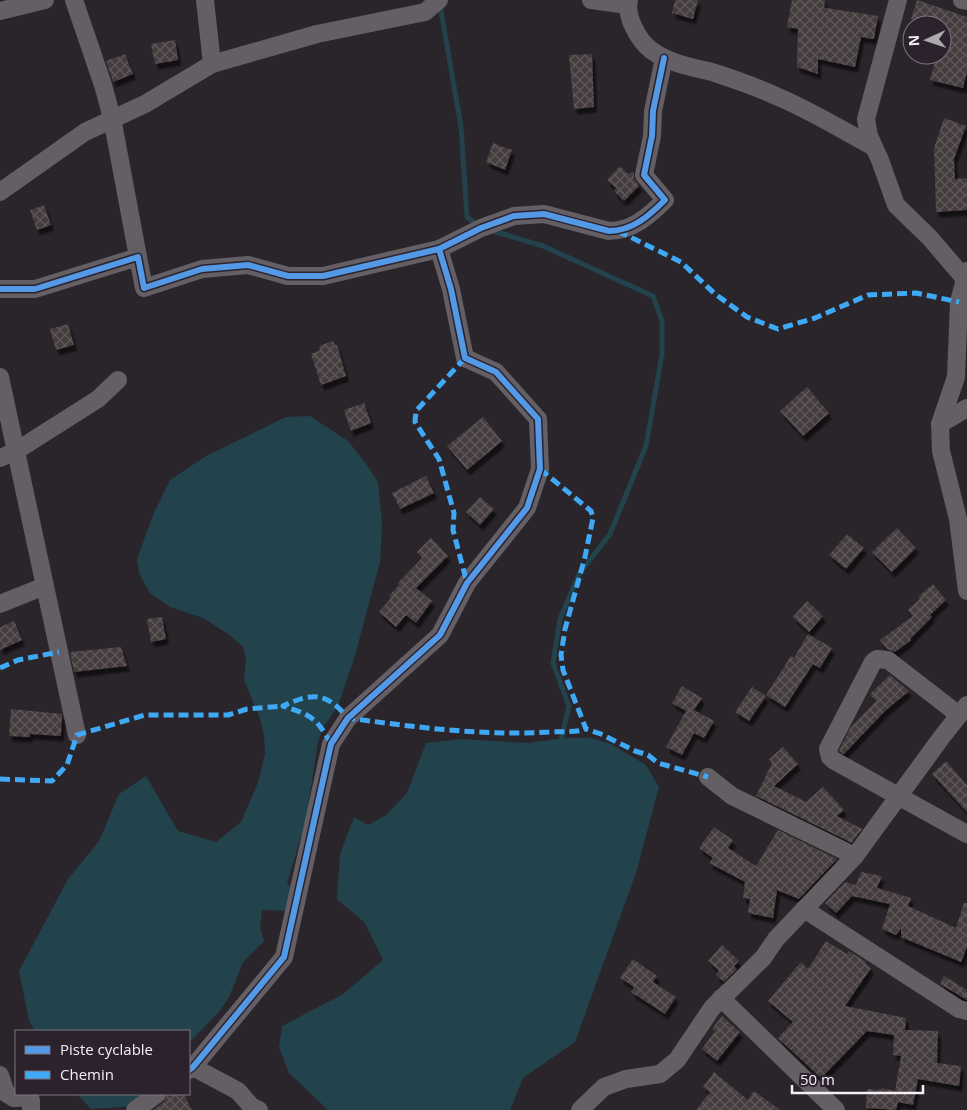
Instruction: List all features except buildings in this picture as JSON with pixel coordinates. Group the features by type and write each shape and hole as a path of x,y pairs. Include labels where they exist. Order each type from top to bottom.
{"street":[{"path":"0,11 45,0"},
{"path":"74,0 103,85 112,118 144,288 202,269 248,265 288,276 323,276 439,249 481,228 514,216 544,214 592,227 618,231 629,228 652,213 665,200 644,175 652,136 653,111 664,58"},
{"path":"205,0 212,64"},
{"path":"0,192 85,132 145,104 212,64 317,34 425,12 439,0"},
{"path":"591,0 628,3 630,17 638,35 650,50 664,58 727,77 776,96 874,147"},
{"path":"898,0 866,119 869,136 896,205 966,275 956,377 940,424 941,451 958,519 967,591"},
{"path":"962,0 967,1"},
{"path":"259,1110 251,1106 238,1091 191,1069 284,957 331,744 348,718 440,635 467,583 527,508 540,470 538,419 496,372 465,358 451,289 439,249"},
{"path":"0,289 35,289 138,257"},
{"path":"0,377 8,454 45,586 77,735"},
{"path":"8,454 98,399 118,380"},
{"path":"940,424 967,408"},
{"path":"0,604 45,586"},
{"path":"580,1110 604,1087 626,1079 660,1074 677,1060 712,1008 763,958 776,939 854,856 900,796 963,710 888,660 877,659 873,662 828,749 828,753 833,760 900,796 967,834"},
{"path":"708,777 732,796 854,856"},
{"path":"804,909 959,1009 967,1011"},
{"path":"721,998 819,1104 836,1110"},
{"path":"0,1075 5,1091 4,1101 28,1096 31,1100 31,1110"},
{"path":"135,1110 156,1095"}],"water":[{"path":"310,416 348,441 378,482 382,523 380,562 354,659 338,706 323,728 318,742 306,820 287,883 296,896 292,911 262,910 260,927 264,941 243,962 229,997 218,1013 190,1042 190,1030 34,1030 29,1021 19,971 68,879 99,841 119,794 146,776 178,831 216,842 241,822 258,783 265,754 264,735 260,718 244,680 246,657 243,647 228,634 203,618 170,607 150,593 139,573 137,559 153,515 170,480 206,456 286,417"},
{"path":"565,738 591,738 611,744 646,765 659,787 636,873 575,1042 523,1078 510,1110 328,1110 289,1073 279,1047 282,1026 343,994 383,960 365,923 337,899 340,854 354,817 368,825 386,815 407,793 426,743 461,739 527,743"},
{"path":"78,1095 144,1095 135,1106 91,1109"}],"waterway":[{"path":"440,5 461,127 467,217 477,225"},
{"path":"489,230 543,246 653,296 662,321 662,354 646,446 610,534 579,574 560,619 553,663 569,706 560,744"}],"marked path":[{"path":"618,231 681,262 715,294 747,317 778,329 815,318 868,295 916,293 959,302"},
{"path":"465,358 416,411 415,422 439,459 454,513 453,530 467,583"},
{"path":"540,469 591,511 593,518 585,557 565,629 561,655 563,670 586,729 648,755 658,763 708,777"},
{"path":"0,668 18,660 59,652"},
{"path":"331,744 322,728 307,715 283,706 303,698 318,697 333,703 348,718 398,725 498,733 586,729"},
{"path":"0,779 52,781 67,765 77,735 145,715 228,715 247,709 283,706"}],"cycle path":[{"path":"0,289 35,289 138,257 144,288 202,269 248,265 288,276 323,276 439,249 481,228 514,216 544,214 609,231 625,228 640,222 665,200 644,175 652,136 653,111 664,58"},
{"path":"190,1069 284,957 331,744 348,718 440,635 467,583 527,508 540,469 538,419 496,372 465,358 451,289 439,249"}]}
